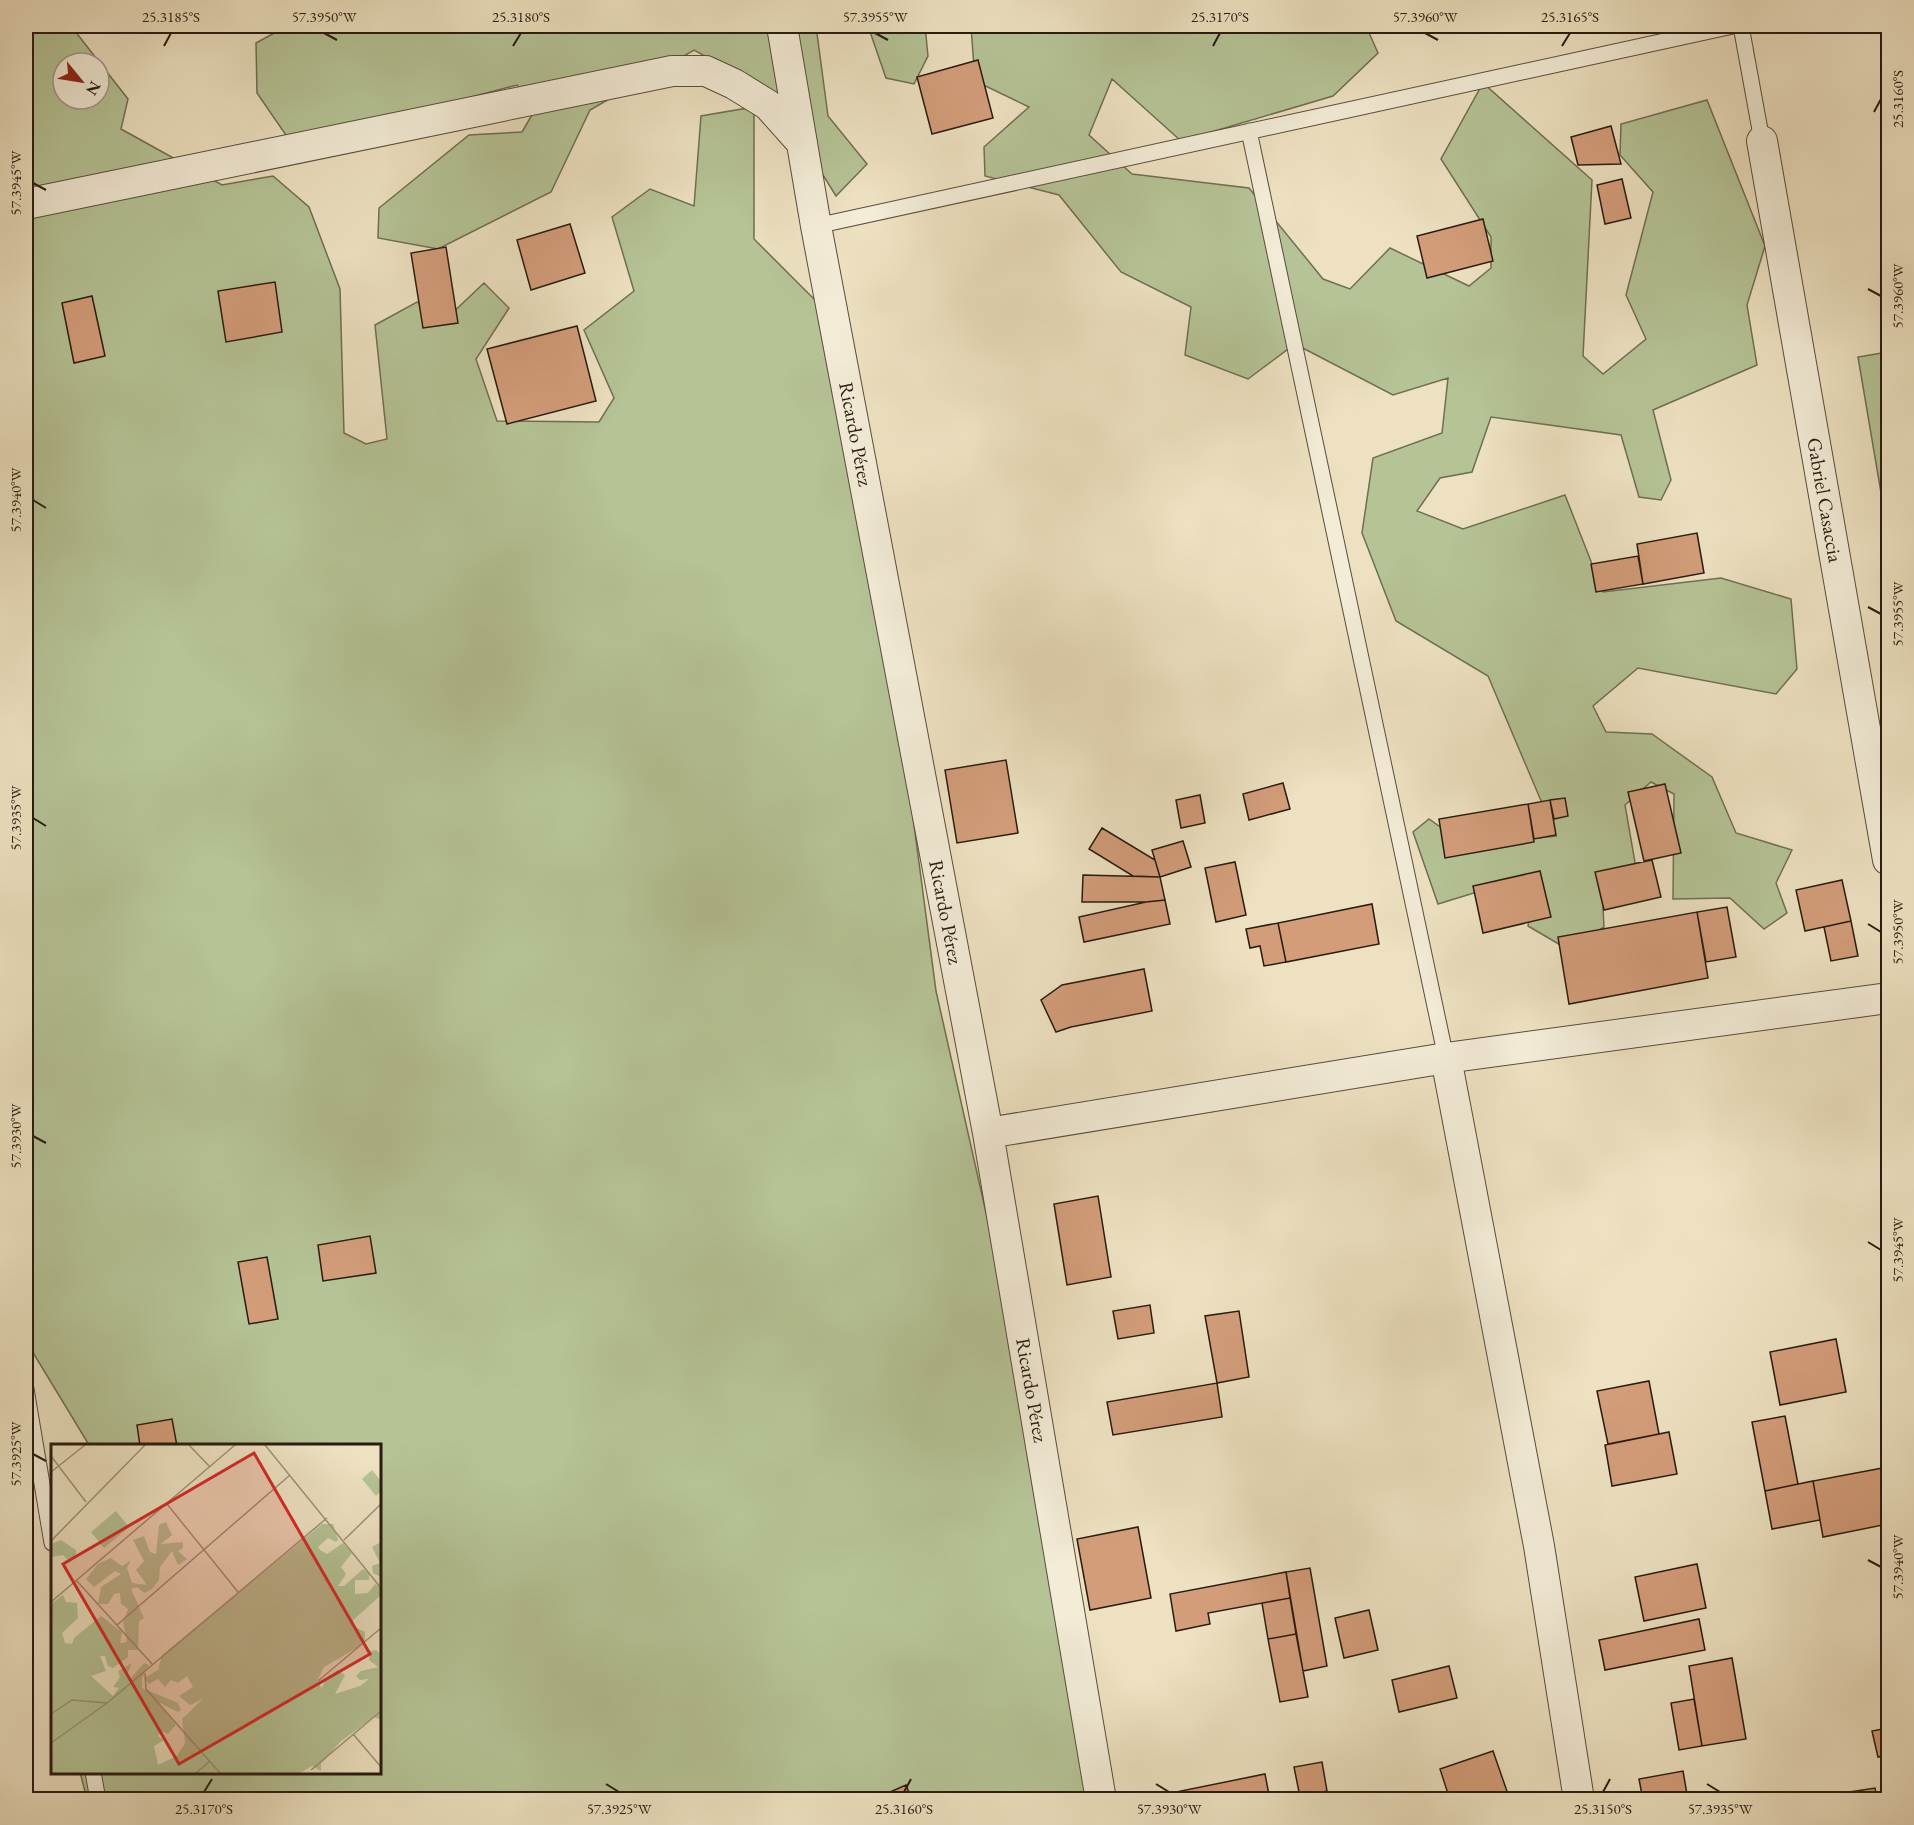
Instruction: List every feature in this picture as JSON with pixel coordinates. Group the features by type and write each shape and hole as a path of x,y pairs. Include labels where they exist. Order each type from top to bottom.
{"street":[{"name":"Ricardo Pérez","path":"782,26 816,226 988,1133 1101,1800"},
{"path":"26,204 672,71 706,71 734,84 768,105 802,144"},
{"name":"Gabriel Casaccia","path":"1762,141 1888,860"},
{"path":"988,1133 1446,1058 1888,998"},
{"path":"1446,1058 1539,1546 1579,1800"}],"lane":[{"path":"816,226 1733,26"},
{"path":"1741,26 1762,141"},
{"path":"1248,131 1446,1058"},
{"path":"26,1389 51,1537"},
{"path":"93,1774 98,1800"}],"green space":[{"path":"26,26 71,26 91,51 51,51 51,111 111,111 111,77 128,99 121,129 222,185 273,176 309,207 340,289 344,433 366,444 387,439 375,325 417,302 447,318 484,283 509,308 476,359 497,421 599,422 614,398 584,330 634,291 612,217 650,189 694,206 701,116 754,107 754,239 849,334 936,991 1046,1479 1097,1799 87,1799 82,1774 381,1774 381,1444 88,1444 26,1341"},
{"path":"287,26 816,26 828,116 867,164 836,196 771,91 694,50 590,110 551,192 438,249 378,238 379,208 469,135 522,132 536,108 517,85 292,144 257,93 256,43"},
{"path":"868,26 925,26 928,56 914,84 886,78"},
{"path":"971,26 1366,26 1378,53 1333,96 1181,141 1112,79 1089,135 1132,174 1249,188 1323,279 1350,289 1390,248 1469,286 1491,268 1491,237 1441,159 1483,83 1592,180 1583,356 1603,374 1646,339 1626,295 1653,192 1620,155 1621,124 1707,100 1765,246 1747,305 1757,365 1653,410 1671,480 1661,500 1639,497 1621,435 1491,417 1472,472 1440,478 1417,511 1463,529 1565,495 1603,592 1721,578 1791,599 1797,669 1776,694 1638,668 1593,706 1606,732 1652,734 1712,777 1736,833 1792,850 1776,883 1787,913 1764,929 1730,898 1673,899 1674,794 1651,782 1625,805 1636,868 1602,888 1604,927 1569,950 1528,926 1536,874 1438,904 1413,832 1429,819 1467,846 1556,836 1488,676 1396,621 1362,533 1373,458 1442,433 1448,378 1393,395 1295,344 1248,379 1185,355 1191,307 1121,272 1059,195 985,176 984,147 1029,107 975,81"},
{"path":"1888,352 1888,534 1858,357"}],"building":[{"path":"978,60 993,118 932,134 917,77"},
{"path":"1611,126 1621,164 1578,165 1571,137"},
{"path":"1622,179 1631,218 1605,224 1597,185"},
{"path":"1483,219 1493,261 1427,278 1417,236"},
{"path":"570,224 585,273 531,290 517,240"},
{"path":"446,247 458,323 423,328 411,253"},
{"path":"275,282 282,332 226,342 218,291"},
{"path":"92,296 105,356 74,363 62,303"},
{"path":"577,326 596,401 507,424 487,349"},
{"path":"1697,533 1704,573 1643,584 1637,544"},
{"path":"1638,556 1643,584 1596,592 1591,564"},
{"path":"1006,760 1018,833 957,843 945,770"},
{"path":"1283,783 1290,809 1249,820 1243,794"},
{"path":"1665,784 1681,853 1644,861 1628,792"},
{"path":"1200,795 1205,823 1181,828 1176,800"},
{"path":"1565,798 1568,816 1554,819 1550,800"},
{"path":"1550,800 1556,835 1534,839 1528,804"},
{"path":"1528,804 1534,842 1445,858 1439,819"},
{"path":"1102,828 1155,860 1160,877 1133,876 1089,849"},
{"path":"1183,841 1191,867 1160,877 1152,850"},
{"path":"1652,860 1661,897 1604,910 1595,872"},
{"path":"1235,862 1246,915 1216,922 1205,868"},
{"path":"1540,871 1551,917 1483,933 1473,886"},
{"path":"1083,875 1160,877 1165,900 1082,902"},
{"path":"1842,880 1851,921 1805,931 1796,890"},
{"path":"1165,900 1170,924 1084,942 1079,917"},
{"path":"1372,904 1379,944 1286,962 1278,923"},
{"path":"1727,907 1736,957 1706,962 1697,912"},
{"path":"1697,912 1708,978 1569,1004 1558,937"},
{"path":"1851,921 1858,956 1831,961 1824,927"},
{"path":"1278,923 1286,962 1264,966 1260,946 1250,948 1246,929"},
{"path":"1144,969 1152,1011 1056,1032 1041,1000 1062,985"},
{"path":"1098,1196 1111,1277 1067,1285 1054,1204"},
{"path":"370,1236 376,1273 323,1281 318,1245"},
{"path":"267,1257 278,1319 249,1324 238,1262"},
{"path":"1150,1305 1154,1333 1118,1339 1113,1311"},
{"path":"1239,1311 1249,1377 1217,1383 1205,1316"},
{"path":"1836,1339 1846,1392 1780,1405 1770,1352"},
{"path":"1649,1381 1659,1434 1608,1444 1597,1391"},
{"path":"1217,1383 1222,1417 1113,1435 1107,1402"},
{"path":"1785,1416 1798,1484 1765,1491 1752,1422"},
{"path":"172,1419 177,1444 140,1444 137,1425"},
{"path":"1669,1432 1677,1474 1612,1486 1605,1445"},
{"path":"1888,1467 1888,1524 1823,1537 1813,1481"},
{"path":"1813,1481 1820,1520 1772,1529 1765,1491"},
{"path":"1138,1527 1151,1598 1090,1610 1077,1539"},
{"path":"1697,1564 1706,1608 1644,1621 1635,1577"},
{"path":"1310,1568 1327,1666 1303,1671 1286,1572"},
{"path":"1286,1572 1290,1598 1208,1613 1210,1624 1176,1631 1170,1594"},
{"path":"1290,1598 1296,1634 1268,1639 1262,1603"},
{"path":"1369,1610 1378,1650 1344,1658 1335,1618"},
{"path":"1699,1619 1705,1650 1605,1670 1599,1640"},
{"path":"1296,1634 1308,1697 1280,1702 1268,1639"},
{"path":"1732,1658 1746,1739 1702,1746 1689,1666"},
{"path":"1449,1666 1457,1698 1399,1712 1392,1680"},
{"path":"1694,1699 1702,1746 1679,1750 1671,1703"},
{"path":"1888,1728 1888,1755 1878,1757 1872,1731"},
{"path":"1493,1751 1510,1800 1450,1800 1440,1769"},
{"path":"1322,1762 1327,1791 1300,1797 1294,1767"},
{"path":"1683,1771 1688,1800 1643,1800 1639,1779"},
{"path":"1265,1774 1270,1800 1162,1800 1161,1795"},
{"path":"906,1785 912,1800 872,1800"},
{"path":"1875,1788 1877,1800 1851,1800 1850,1792"}]}
